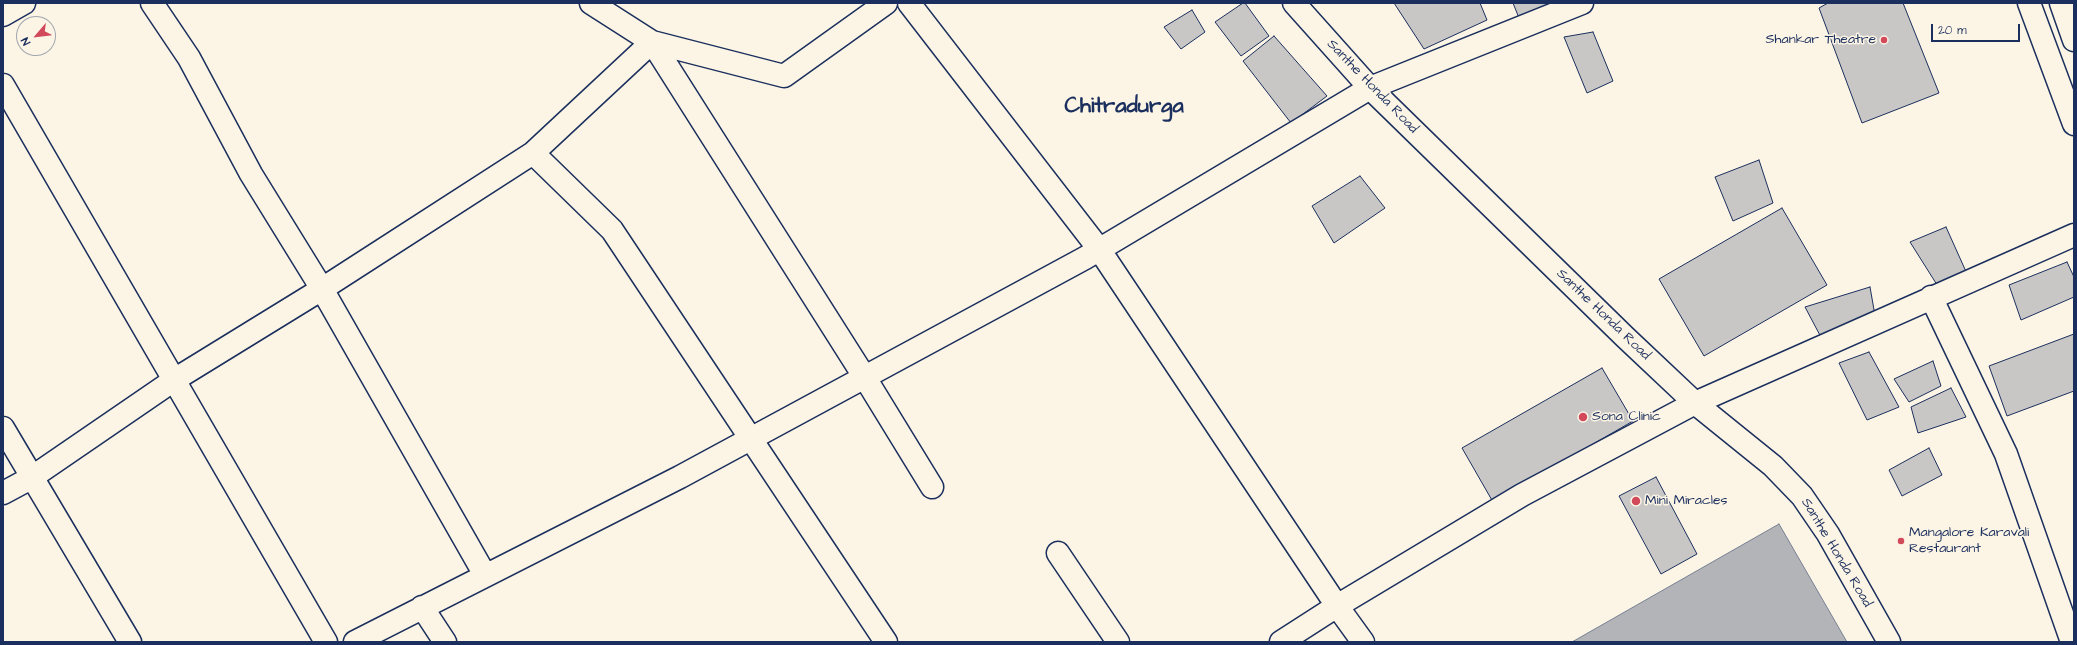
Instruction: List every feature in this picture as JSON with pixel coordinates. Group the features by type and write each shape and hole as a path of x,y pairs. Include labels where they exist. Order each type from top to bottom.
{"street":[{"path":"3,15 24,3"},
{"path":"152,3 189,58 251,174 322,289 485,575"},
{"path":"591,3 652,42 784,76 886,3"},
{"path":"908,3 1099,249 1337,606 1363,642"},
{"name":"Santhe Honda Road","path":"1294,3 1370,88 1695,403 1773,466 1802,496 1828,534 1889,642"},
{"path":"355,642 752,439 865,378 1099,249 1370,88 1582,3"},
{"path":"2029,3 2074,124"},
{"path":"2061,3 2074,40"},
{"path":"3,494 32,478 174,380 322,289 533,153 652,42"},
{"path":"652,42 865,378 932,487"},
{"path":"3,84 326,642"},
{"path":"533,153 612,230 886,642"},
{"path":"1281,642 1337,606 1522,495 1695,403 1931,297 2074,235"},
{"path":"1931,297 2006,454 2072,642"},
{"path":"3,428 130,642"},
{"path":"1058,553 1118,642"},
{"path":"422,607 445,642"}],"shaded area":[{"path":"1779,524 1847,642 1572,642"}],"building":[{"path":"1245,3 1269,36 1241,56 1215,22"},
{"path":"1394,3 1480,3 1487,20 1424,49"},
{"path":"1513,3 1560,3 1519,18"},
{"path":"1828,3 1903,3 1939,93 1862,123 1819,8"},
{"path":"1192,10 1205,32 1181,49 1164,27"},
{"path":"1593,32 1613,81 1587,93 1564,37"},
{"path":"1274,36 1327,96 1291,123 1243,61"},
{"path":"1759,160 1773,203 1733,221 1715,177"},
{"path":"1360,176 1385,208 1334,243 1312,206"},
{"path":"1782,208 1827,285 1704,356 1659,279"},
{"path":"1946,227 1968,276 1939,288 1910,242"},
{"path":"2067,262 2074,277 2074,297 2021,320 2009,285"},
{"path":"1870,287 1876,321 1823,341 1805,307"},
{"path":"2074,334 2074,391 2007,416 1989,366"},
{"path":"1869,352 1899,407 1867,420 1839,363"},
{"path":"1933,361 1941,386 1909,402 1894,379"},
{"path":"1602,368 1633,421 1493,502 1462,448"},
{"path":"1951,388 1966,417 1918,433 1911,407"},
{"path":"1929,448 1942,475 1902,496 1889,470"},
{"path":"1656,477 1697,554 1661,574 1619,496"}],"place":[{"name":"Shankar Theatre","path":"1884,40"},
{"name":"Sona Clinic","path":"1583,417"},
{"name":"Mini Miracles","path":"1636,501"},
{"name":"Mangalore Karavali Restaurant","path":"1901,541"}],"district":[{"name":"Chitradurga","path":"1124,107"}]}
